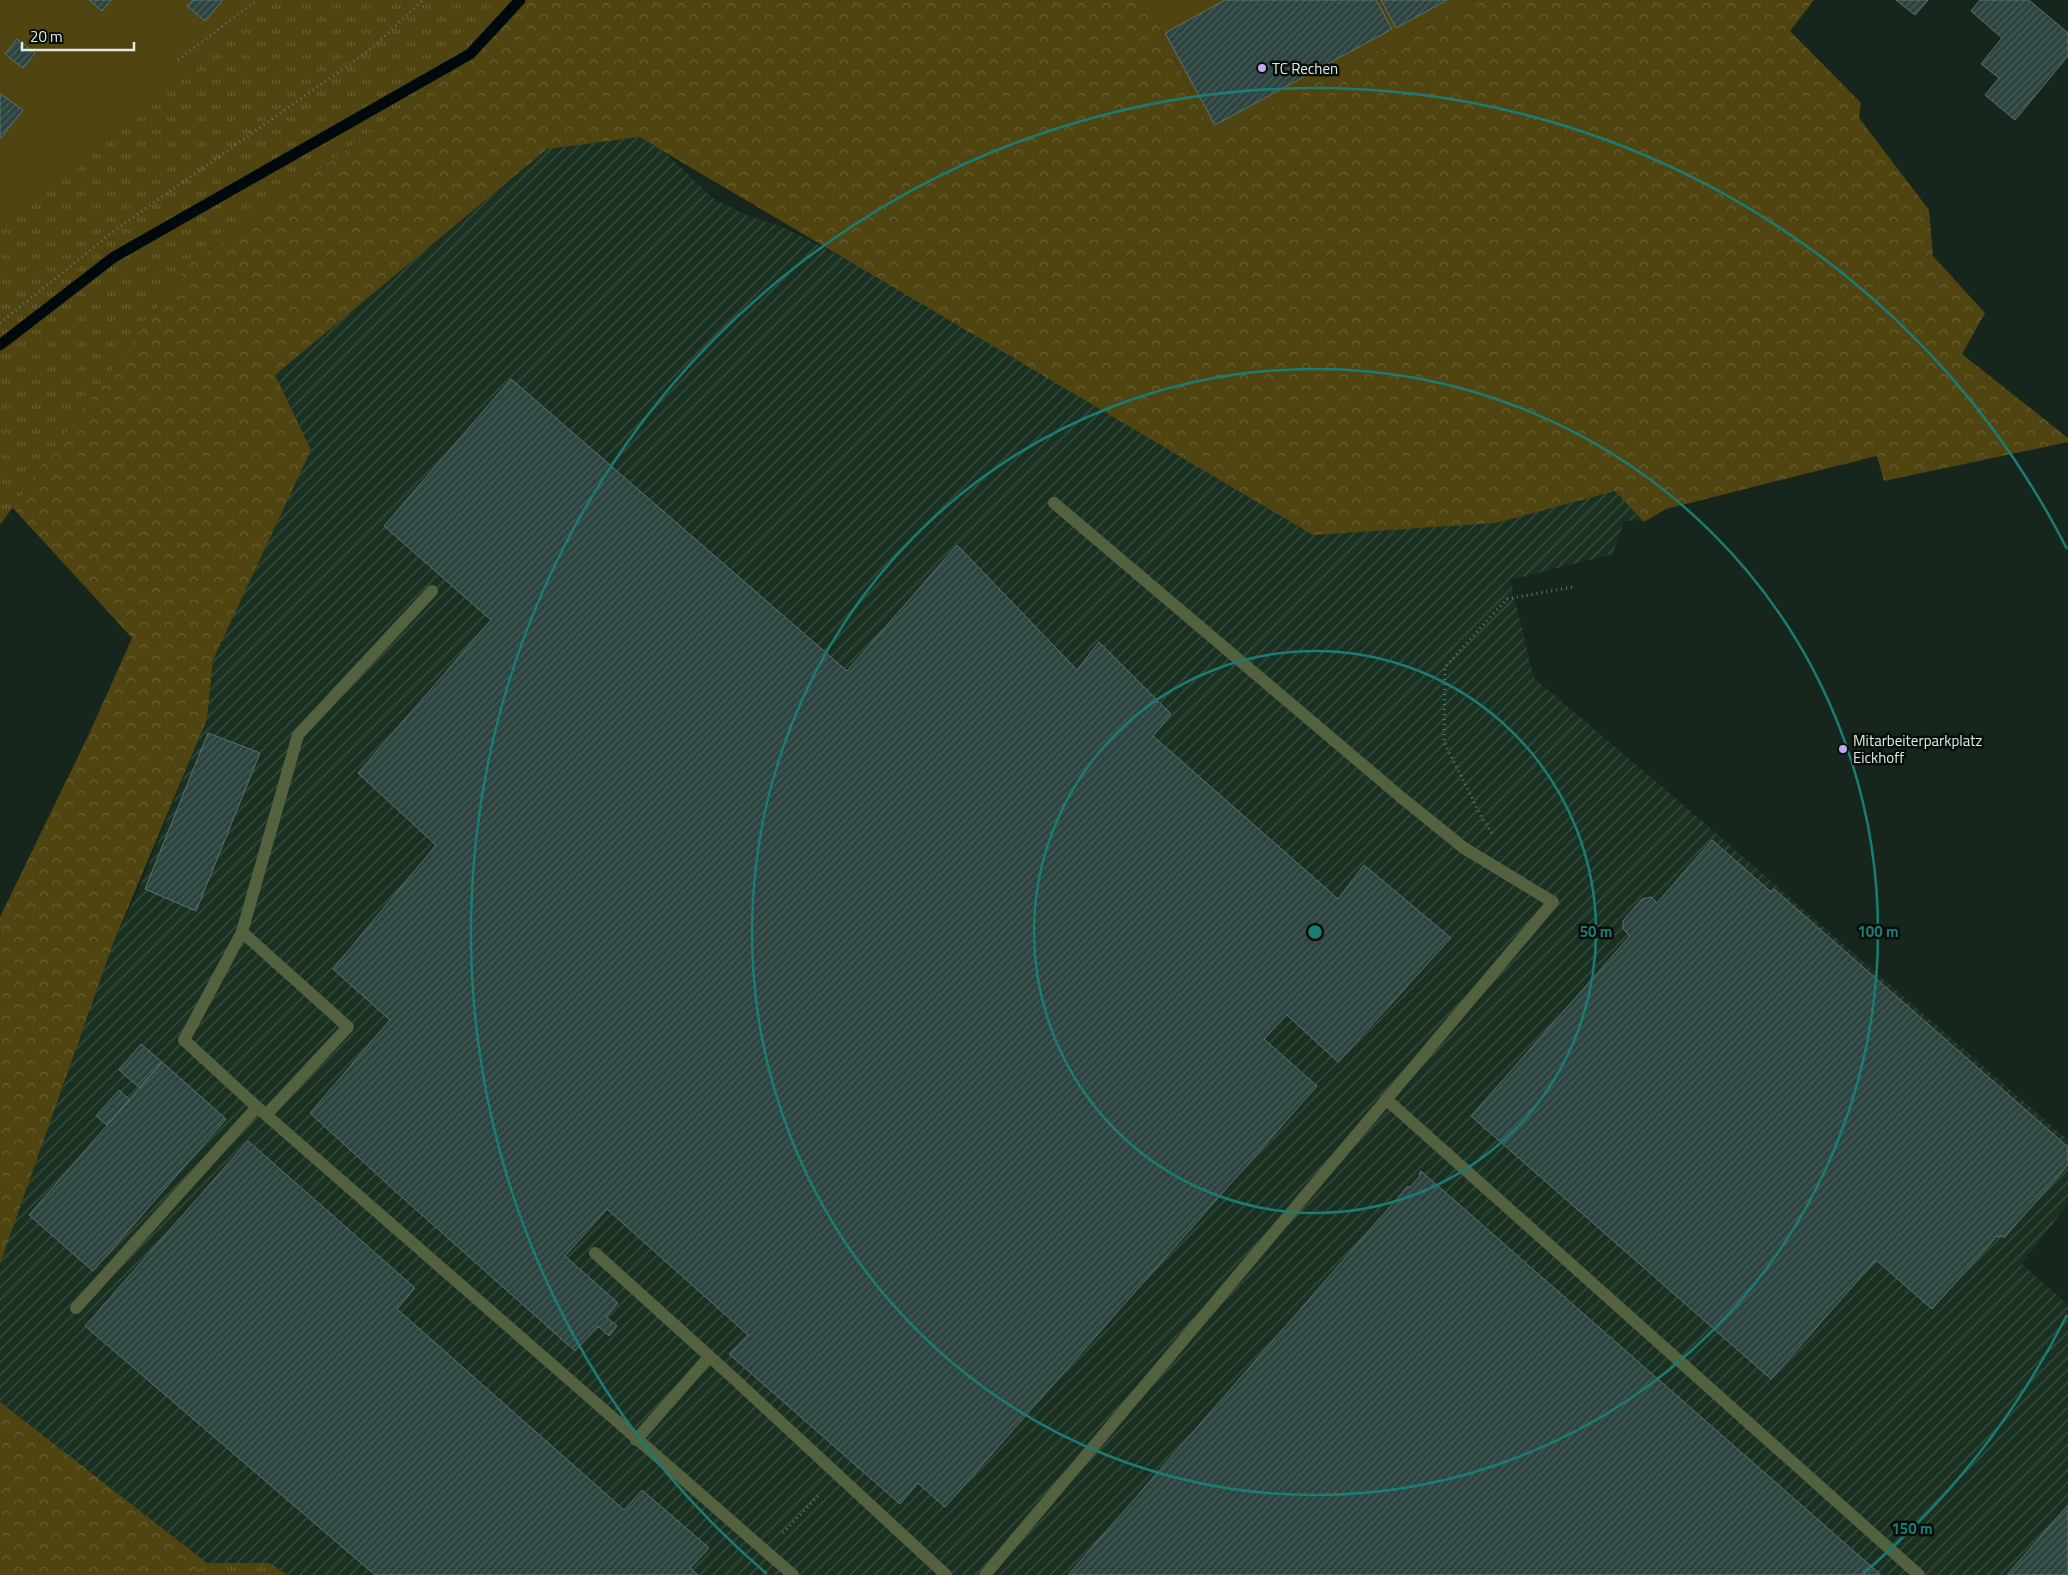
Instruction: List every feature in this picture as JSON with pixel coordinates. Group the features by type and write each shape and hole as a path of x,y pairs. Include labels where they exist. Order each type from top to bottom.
{"lane":[{"path":"985,1575 1553,902 1464,848 1448,836 1054,503"},
{"path":"432,591 298,734 242,932 184,1040 636,1440 793,1575"},
{"path":"76,1308 262,1111 348,1027 242,932"},
{"path":"1386,1099 1919,1575"},
{"path":"595,1253 946,1575"},
{"path":"636,1440 709,1357"}],"path":[{"path":"178,60 257,0"},
{"path":"0,323 118,228 371,48 423,0"},
{"path":"1492,834 1444,742 1445,667 1507,599 1573,587"},
{"path":"766,1552 837,1475"}],"shaded area":[{"path":"575,136 639,137 665,153 714,199 744,214 787,229 833,253 862,264 1608,461 1646,520 1624,521 1613,554 1510,580 1534,678 1701,820 2068,1140 2068,1203 2022,1264 2068,1305 2068,1575 288,1575 270,1563 207,1563 0,1402 0,1264 114,941 139,889 207,719 213,660 311,450 275,375 547,149"}],"green space":[{"path":"0,0 269,0 69,157 0,229"},
{"path":"269,0 525,0 447,76 188,265 0,525 0,229 69,157"},
{"path":"525,0 1146,0 1213,136 1476,0 1814,0 1790,31 1861,103 1859,118 1929,210 1933,256 1985,313 1962,354 2068,438 2068,442 1884,481 1877,456 1666,509 1644,522 1615,491 1496,523 1313,535 639,137 547,149 275,375 311,450 213,660 207,719 114,941 0,1264 0,917 90,732 132,638 12,507 188,265 447,76"},
{"name":"TC Rechen","path":"1146,0 1476,0 1213,136"},
{"path":"0,1402 207,1563 189,1575 0,1575"},
{"path":"207,1563 270,1563 288,1575 189,1575"}],"building":[{"path":"89,0 111,0 102,11"},
{"path":"193,0 222,1 205,21 187,6"},
{"name":"TC Rechen","path":"1225,0 1376,0 1392,29 1215,125 1165,33"},
{"path":"1381,0 1447,0 1396,28"},
{"path":"1896,0 1928,0 1915,15"},
{"path":"1980,0 2029,0 2068,33 2068,56 2015,120 1985,95 1999,78 1981,64 2002,38 1971,11"},
{"path":"17,39 35,53 23,68 5,54"},
{"path":"0,95 23,110 0,139"},
{"path":"511,379 847,671 957,545 1077,670 1099,642 1171,714 1153,736 1338,899 1364,865 1451,938 1338,1062 1287,1015 1264,1039 1317,1086 945,1507 918,1483 900,1504 729,1354 748,1335 607,1209 565,1256 618,1303 606,1317 617,1326 609,1336 598,1326 575,1351 310,1113 390,1020 333,969 436,845 358,773 491,620 384,526"},
{"path":"208,733 260,753 196,911 145,889"},
{"path":"1712,840 1771,892 1774,889 2068,1147 2068,1165 2004,1238 2001,1235 1997,1236 1932,1309 1876,1260 1771,1379 1471,1116 1630,936 1623,929 1623,921 1642,899 1651,897 1657,903"},
{"path":"141,1044 162,1062 140,1088 119,1070"},
{"path":"162,1062 226,1119 93,1271 29,1215"},
{"path":"119,1090 130,1100 107,1125 96,1116"},
{"path":"248,1141 415,1288 397,1309 624,1510 642,1490 709,1548 690,1568 698,1575 375,1575 85,1326"},
{"path":"1421,1171 1881,1575 1068,1575 1408,1186 1409,1188 1420,1176"},
{"path":"2068,1505 2068,1575 2007,1575"}],"waterway":[{"path":"0,345 114,257 470,54 520,0"}],"place":[{"name":"TC Rechen","path":"1262,68"},
{"name":"Mitarbeiterparkplatz Eickhoff","path":"1843,749"}]}
